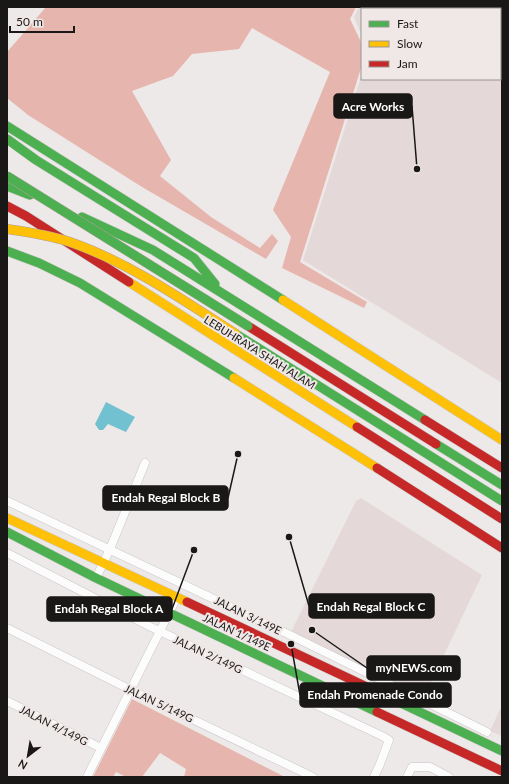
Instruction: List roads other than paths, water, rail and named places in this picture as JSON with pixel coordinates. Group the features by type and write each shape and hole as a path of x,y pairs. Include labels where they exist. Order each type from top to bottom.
{"main road":[{"path":"7,126 134,205 502,440"},
{"path":"7,139 36,160 194,258 221,292"},
{"path":"7,176 502,484"},
{"path":"7,186 95,222 153,250 502,468"},
{"name":"LEBUHRAYA SHAH ALAM","path":"7,206 26,216 502,520"},
{"path":"7,229 46,235 70,241 100,253 128,267 502,501"},
{"path":"7,251 27,257 60,272 90,289 502,548"},
{"name":"JALAN 1/149E","path":"7,518 502,750"},
{"name":"JALAN 1/149E","path":"7,532 169,614 502,771"}],"street":[{"path":"96,578 110,549 145,463"},
{"name":"JALAN 3/149E","path":"7,501 110,549 487,732"},
{"name":"JALAN 2/149G","path":"7,554 160,631 389,740 374,777"},
{"path":"87,777 177,597"},
{"name":"JALAN 5/149G","path":"7,628 131,690 312,777"},
{"name":"JALAN 4/149G","path":"7,701 101,748"},
{"path":"407,777 412,767 430,767 449,777"}],"water":[{"path":"106,402 135,417 126,432 108,424 103,430 99,430 95,424"}],"place":[{"name":"Acre Works","path":"417,169"},
{"name":"Endah Regal Block B","path":"238,454"},
{"name":"Endah Regal Block C","path":"289,537"},
{"name":"Endah Regal Block A","path":"194,550"},
{"name":"myNEWS.com","path":"312,630"},
{"name":"Endah Promenade Condo","path":"291,644"}]}
